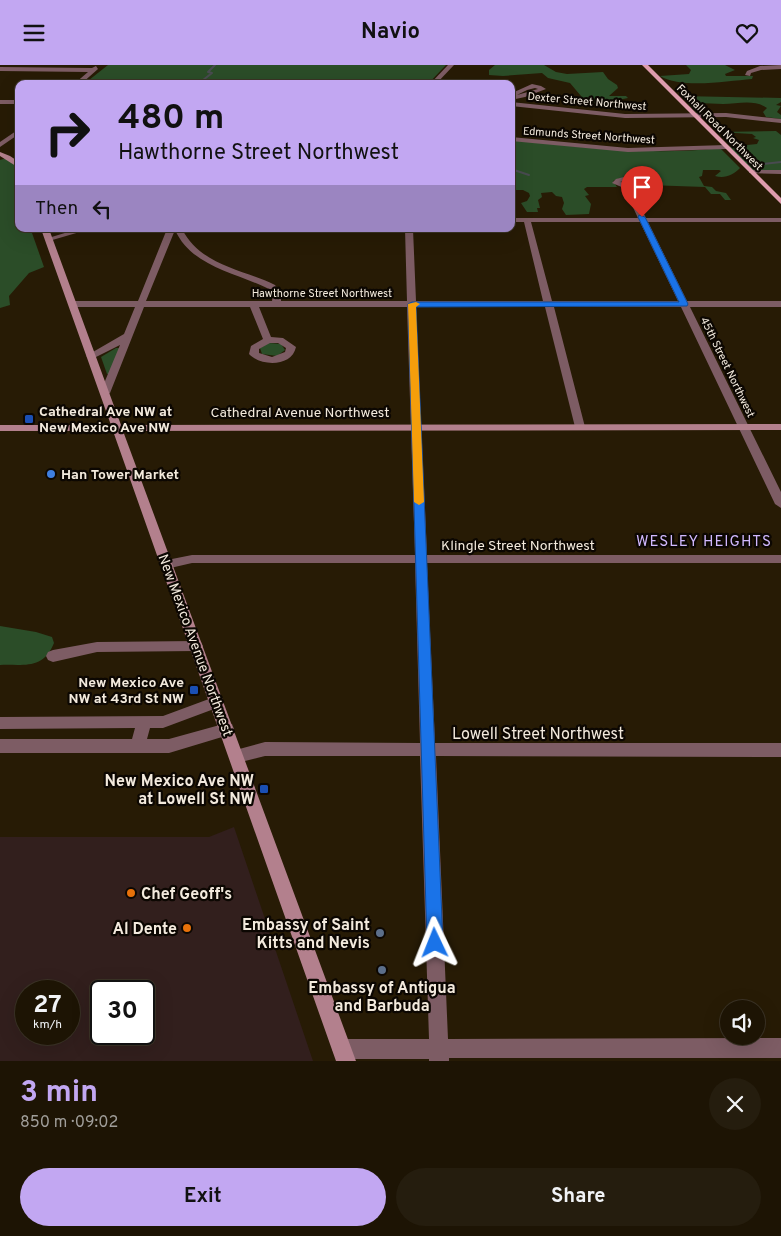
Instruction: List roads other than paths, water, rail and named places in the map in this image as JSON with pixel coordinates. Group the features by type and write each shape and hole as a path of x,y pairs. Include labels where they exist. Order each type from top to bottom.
{"main road":[{"name":"Foxhall Road Northwest","path":"644,65 781,202"}],"street":[{"path":"0,75 16,65"},
{"path":"82,80 100,65"},
{"path":"437,80 451,65"},
{"path":"748,75 755,66 781,67"},
{"path":"0,69 94,70"},
{"path":"0,102 15,102"},
{"name":"Dexter Street Northwest","path":"515,104 631,117 730,115 781,121"},
{"path":"0,145 15,134"},
{"name":"Edmunds Street Northwest","path":"515,139 628,150 726,147"},
{"path":"0,153 15,158"},
{"path":"0,153 15,163"},
{"path":"751,172 781,172"},
{"name":"45th Street Northwest","path":"627,187 781,504"},
{"path":"515,221 781,220"},
{"path":"527,221 580,427"},
{"name":"New Mexico Avenue Northwest","path":"46,232 344,1055"},
{"path":"49,239 75,232"},
{"path":"105,393 171,232"},
{"path":"180,232 187,245 199,255 272,287 277,293 276,304"},
{"path":"409,232 439,1054"},
{"name":"Hawthorne Street Northwest","path":"73,304 781,304"},
{"path":"253,304 268,340"},
{"path":"91,356 127,337"},
{"name":"Cathedral Avenue Northwest","path":"0,428 781,427"},
{"name":"Klingle Street Northwest","path":"166,564 192,559 781,559"},
{"path":"53,656 97,647 196,646"},
{"path":"0,723 163,722 216,702"},
{"path":"138,746 144,722"},
{"path":"0,747 169,746 227,729"},
{"name":"Lowell Street Northwest","path":"236,756 265,749 781,750"},
{"path":"344,1055 781,1048"}],"waterway":[{"path":"203,80 212,73 208,72 215,65"},
{"path":"763,164 781,162"},
{"path":"515,170 529,175"}],"place":[{"name":"Cathedral Ave NW at New Mexico Ave NW","path":"29,419"},
{"name":"Han Tower Market","path":"51,474"},
{"name":"New Mexico Ave NW at 43rd St NW","path":"194,690"},
{"name":"New Mexico Ave NW at Lowell St NW","path":"264,789"},
{"name":"Chef Geoff's","path":"131,893"},
{"name":"Al Dente","path":"187,928"},
{"name":"Embassy of Saint Kitts and Nevis","path":"380,933"},
{"name":"Embassy of Antigua and Barbuda","path":"382,970"}],"district":[{"name":"WESLEY HEIGHTS","path":"704,541"}]}
